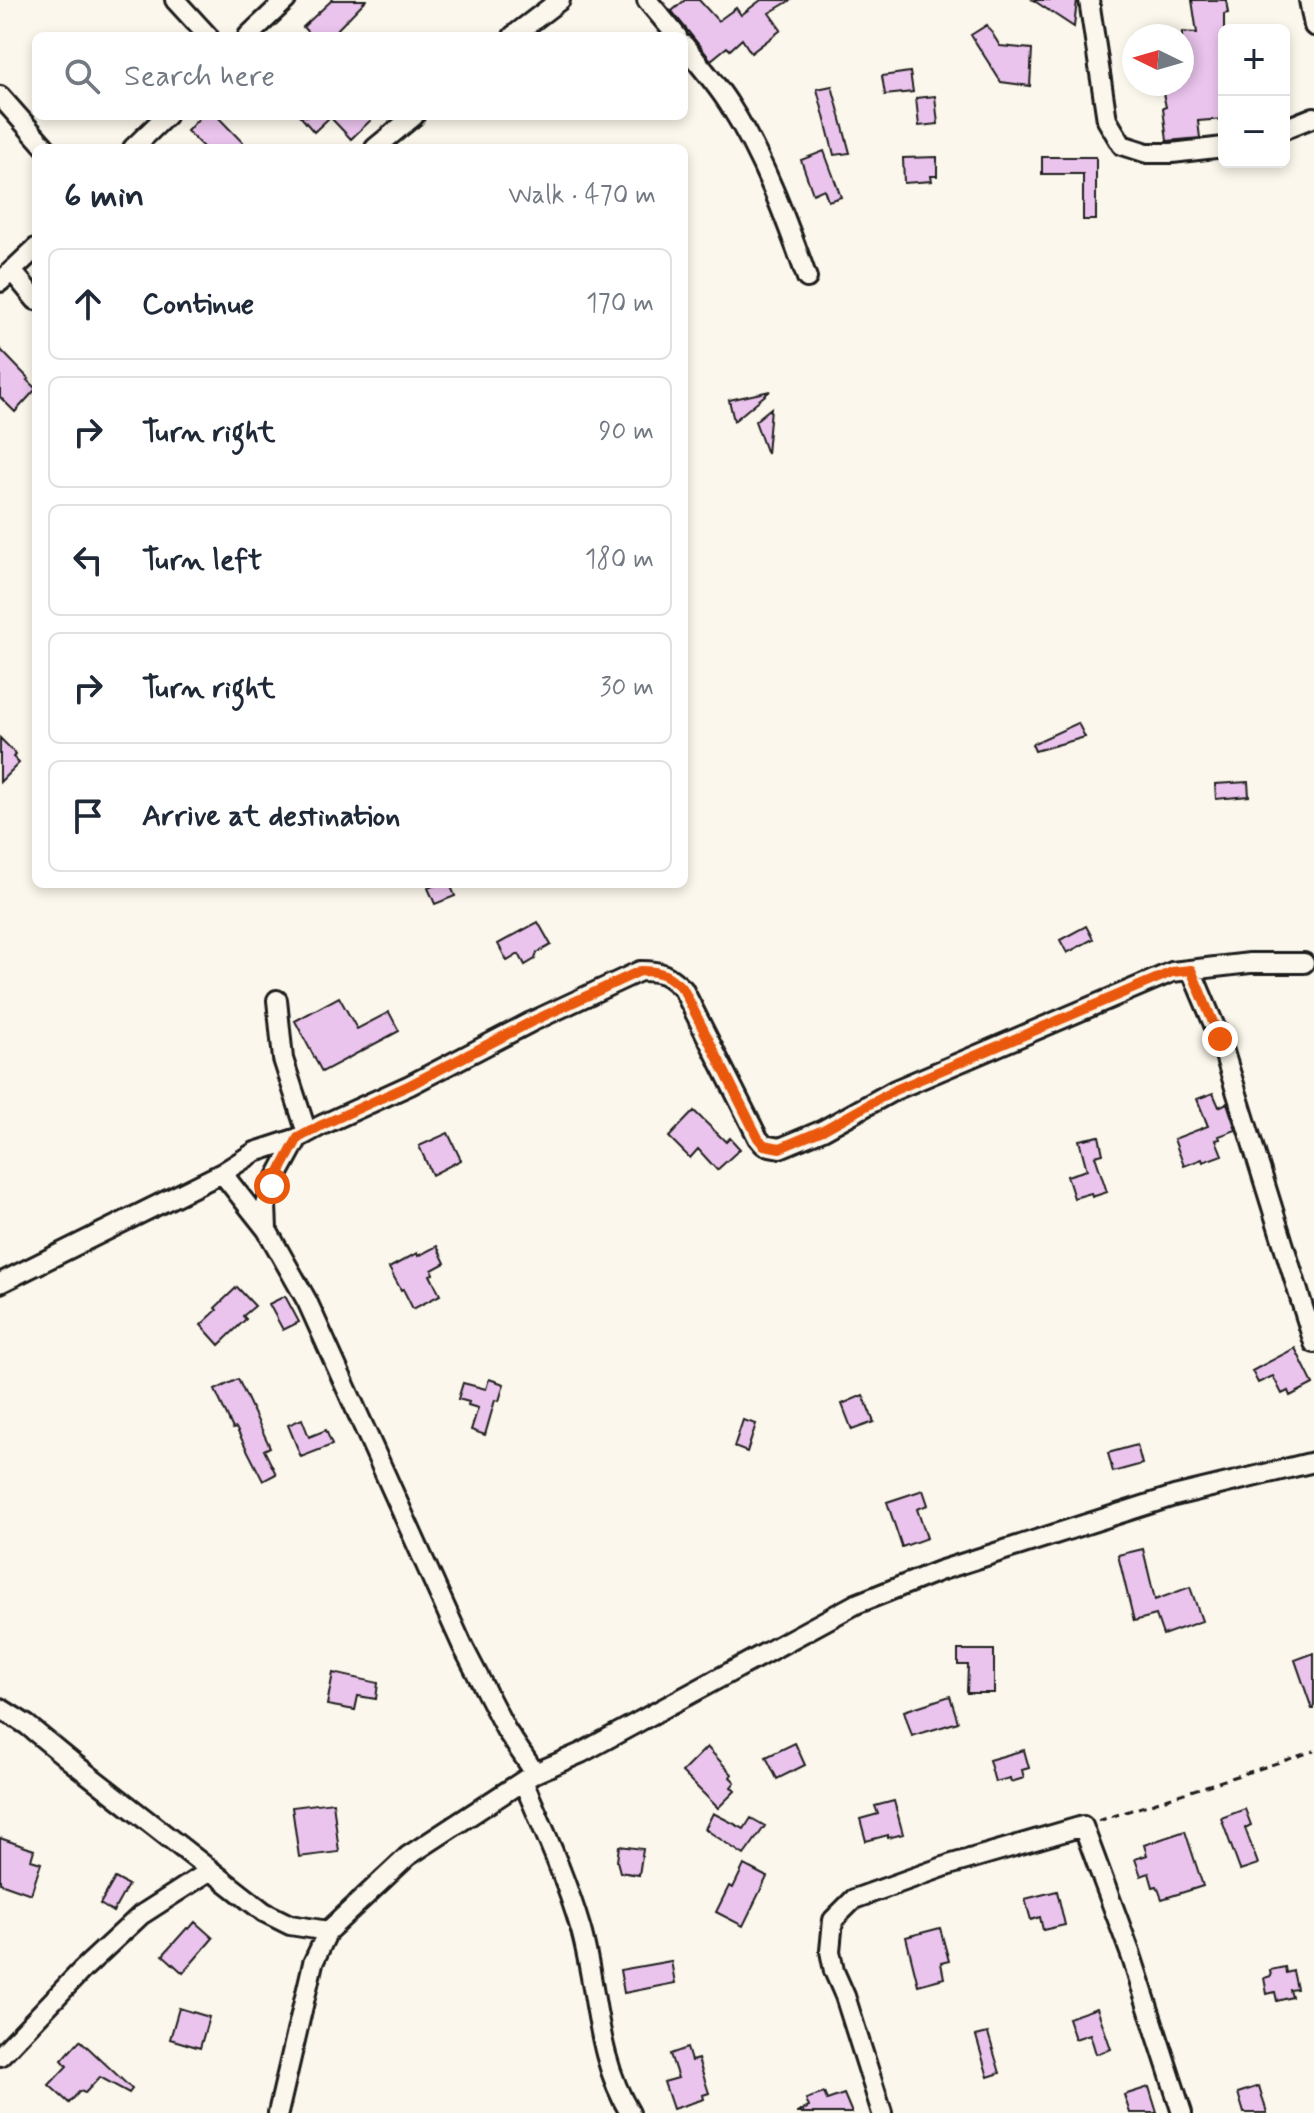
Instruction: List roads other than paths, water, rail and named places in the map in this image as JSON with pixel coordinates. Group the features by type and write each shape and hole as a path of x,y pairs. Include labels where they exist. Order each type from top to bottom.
{"street":[{"path":"175,0 204,32"},
{"path":"252,32 286,0"},
{"path":"518,32 560,0"},
{"path":"647,0 674,32"},
{"path":"1089,0 1107,120 1122,145 1147,153 1218,148"},
{"path":"1309,0 1314,23"},
{"path":"688,50 728,102 746,135 788,224 807,278"},
{"path":"0,96 42,144"},
{"path":"1290,127 1314,117"},
{"path":"137,144 162,120"},
{"path":"380,144 409,120"},
{"path":"32,252 6,276 32,297"},
{"path":"0,1283 222,1173 255,1152 303,1135 410,1085 531,1022 640,971 659,971 683,989 758,1138 764,1145 780,1148 823,1130 895,1090 1172,972 1250,963 1304,963"},
{"path":"1191,970 1220,1039 1314,1343"},
{"path":"267,1230 266,1205 272,1186 303,1135 283,1059 277,1000"},
{"path":"222,1173 267,1230 307,1301 463,1647 529,1777 582,1933 609,2069 630,2113"},
{"path":"278,2113 313,1963 328,1931 408,1856 529,1777 581,1753 856,1604 939,1571 1174,1496 1314,1462"},
{"path":"0,1708 27,1725 264,1912 290,1925 328,1931"},
{"path":"882,2113 845,1996 834,1971 830,1951 833,1920 854,1899 949,1865 1083,1826 1131,1955 1182,2113"},
{"path":"0,2056 82,1970 141,1915 211,1870"}]}
